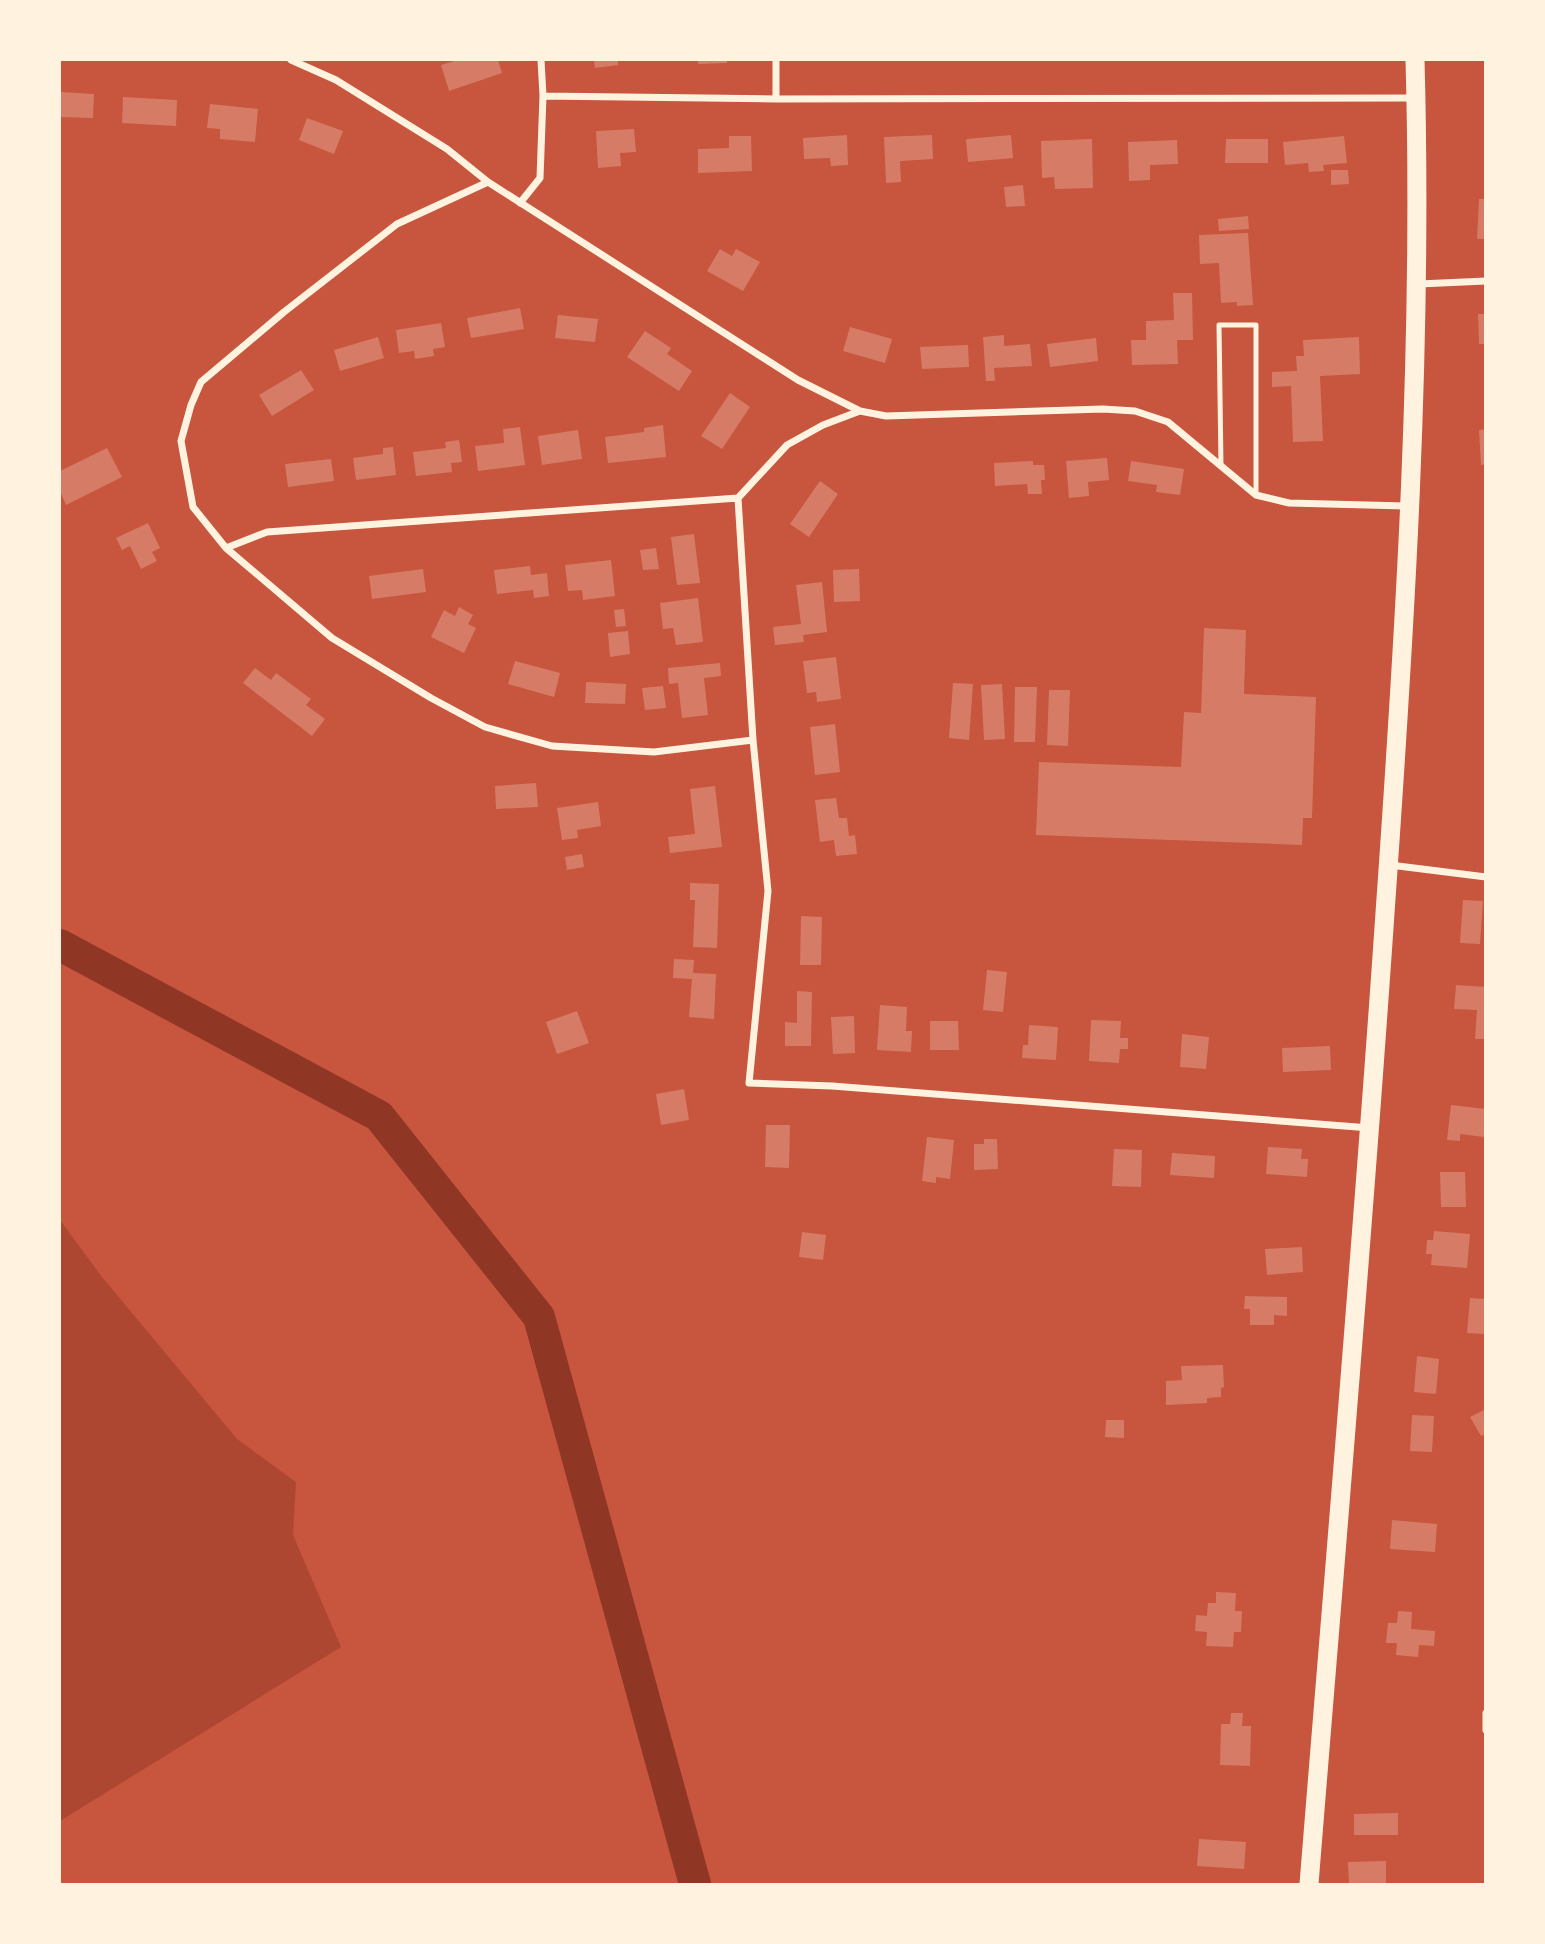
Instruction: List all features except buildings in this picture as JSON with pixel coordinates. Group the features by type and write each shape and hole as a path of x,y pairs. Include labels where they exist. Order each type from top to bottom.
{"highway":[{"path":"1309,1885 1370,1128 1409,555 1418,284 1415,60"}],"street":[{"path":"291,60 336,80 447,149 488,182 520,203 798,380 860,411 886,416 1135,411 1168,422 1256,495 1289,503 1410,506"},
{"path":"520,203 540,178 543,96 541,60"},
{"path":"776,60 776,99"},
{"path":"543,96 776,99 1416,98"},
{"path":"488,182 397,224 284,312 201,382 181,441 193,507 226,548 332,638 485,727 552,746 654,752 753,740"},
{"path":"1418,284 1486,281"},
{"path":"226,548 267,532 738,498 787,445 823,425 860,411"},
{"path":"738,498 753,740 768,891 749,1083 832,1086 1370,1128"},
{"path":"1389,865 1486,877"},
{"path":"1486,1713 1486,1730"}],"lane":[{"path":"1221,466 1219,325 1256,325 1256,495"}],"shaded area":[{"path":"60,1220 102,1277 237,1439 296,1482 293,1535 341,1647 60,1821"}],"waterway":[{"path":"60,945 379,1116 539,1317 695,1884"}]}
